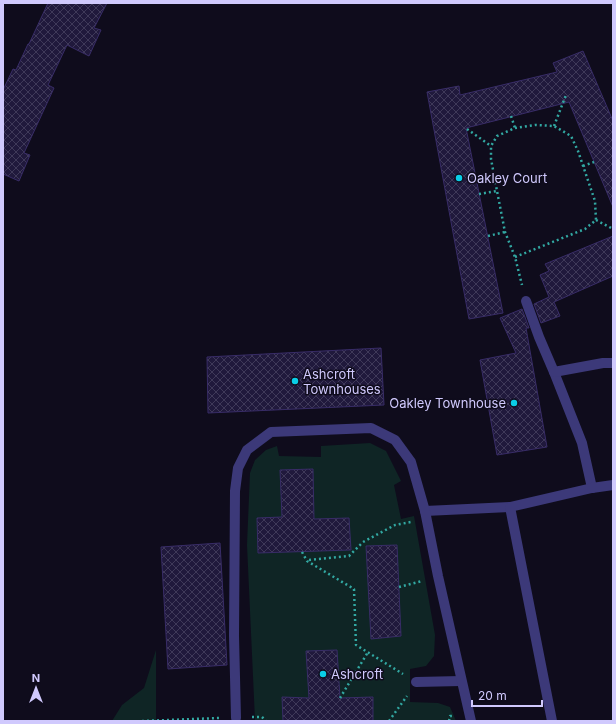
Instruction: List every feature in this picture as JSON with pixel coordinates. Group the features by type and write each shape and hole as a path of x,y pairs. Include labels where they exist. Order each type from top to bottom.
{"lane":[{"path":"526,301 538,337 554,372 582,443 592,488"},
{"path":"554,372 603,363 613,363"},
{"path":"236,718 234,636 235,491 238,468 246,450 271,432 370,428 394,440 411,462 426,515 438,576 471,721"},
{"path":"426,515 510,507 613,484"},
{"path":"510,507 552,721"},
{"path":"416,682 461,681"}],"path":[{"path":"554,126 566,95"},
{"path":"511,116 515,128"},
{"path":"526,301 515,257 505,232 491,159 491,146 497,136 515,128 535,125 554,126 571,136 584,166 595,201 596,220"},
{"path":"467,129 491,146"},
{"path":"584,166 594,162"},
{"path":"480,194 497,191"},
{"path":"596,220 613,229"},
{"path":"515,257 585,229 596,220"},
{"path":"488,236 505,232"},
{"path":"307,560 349,556 363,542 394,525 426,515"},
{"path":"302,552 307,560 354,589 356,645 416,682 389,721"},
{"path":"399,587 438,576"},
{"path":"340,698 368,652"},
{"path":"142,721 262,717 266,721"}],"green space":[{"path":"370,443 386,451 401,481 394,485 401,519 414,516 435,635 434,656 426,666 410,669 410,702 438,703 450,707 456,721 156,721 255,720 247,545 250,473 255,460 266,450 277,446 279,456 321,457 321,446"},
{"path":"156,650 156,721 112,721 122,705 144,688"}],"building":[{"path":"48,3 107,3 94,28 101,30 89,56 67,45 48,85 54,88 24,153 30,155 19,181 3,174 3,90 13,69 16,70"},
{"name":"Oakley Court","path":"583,51 613,121 613,207 569,102 466,128 503,313 469,319 427,92 459,86 460,95 557,72 553,63"},
{"path":"613,236 613,276 554,302 560,316 541,323 534,304 549,297 540,275 549,271 545,264"},
{"name":"Oakley Townhouse","path":"522,309 529,328 526,328 547,447 497,455 480,360 516,353 500,318"},
{"name":"Ashcroft Townhouses","path":"381,348 384,405 208,413 207,357"},
{"path":"313,469 314,519 349,518 351,550 258,553 257,518 282,517 280,470"},
{"path":"220,543 227,665 168,669 161,547"},
{"path":"397,545 401,636 371,639 366,546"},
{"name":"Ashcroft","path":"337,650 340,698 373,697 373,721 283,721 282,697 309,698 306,651"}],"place":[{"name":"Oakley Court","path":"459,178"},
{"name":"Ashcroft Townhouses","path":"295,381"},
{"name":"Oakley Townhouse","path":"514,403"},
{"name":"Ashcroft","path":"323,674"}]}
